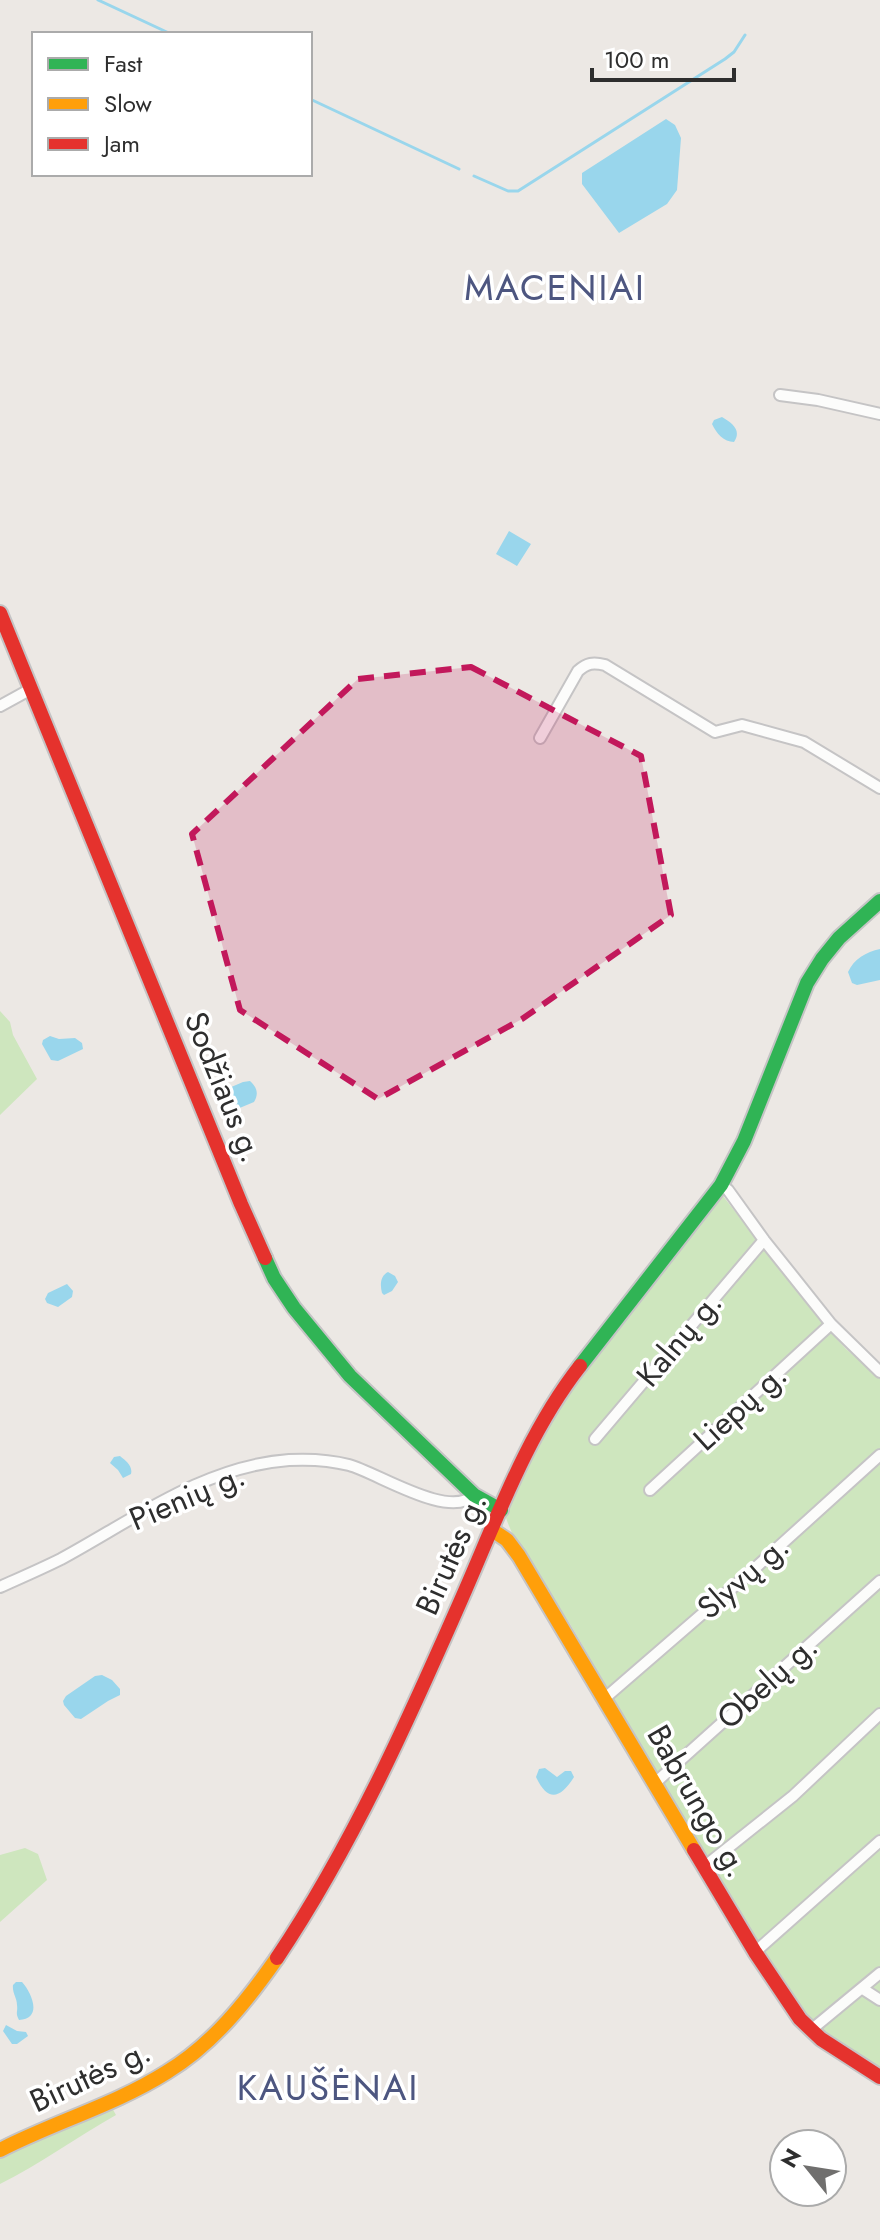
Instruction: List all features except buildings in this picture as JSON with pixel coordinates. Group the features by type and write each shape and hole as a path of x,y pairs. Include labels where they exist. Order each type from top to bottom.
{"street":[{"path":"780,395 880,414"},
{"name":"Sodžiaus g.","path":"0,613 274,1278 294,1308 350,1376 385,1412 474,1495 501,1510"},
{"path":"540,738 578,671 595,662 605,665 715,732 742,725 804,742 880,788"},
{"path":"0,706 31,689"},
{"name":"Birutės g.","path":"0,2150 169,2071 212,2037 251,1993 319,1893 353,1832 431,1670 536,1433 568,1381 721,1185 744,1141 817,964 837,939 880,901"},
{"path":"721,1185 831,1324 880,1372"},
{"name":"Kalnų g.","path":"595,1439 764,1240"},
{"name":"Liepų g.","path":"650,1490 831,1324"},
{"name":"Slyvų g.","path":"605,1698 880,1455"},
{"name":"Pienių g.","path":"0,1587 58,1560 175,1495 225,1473 286,1460 314,1460 350,1466 442,1501 464,1502 474,1495"},
{"name":"Babrungo g.","path":"492,1530 507,1540 519,1556 790,2007 811,2030 880,2077"},
{"name":"Obelų g.","path":"655,1783 880,1581"},
{"path":"704,1867 793,1796 880,1714"},
{"path":"755,1952 880,1841"},
{"path":"811,2030 880,1973"},
{"path":"863,1989 880,2000"}],"highlighted area":[{"path":"471,667 641,756 671,915 522,1019 378,1099 240,1010 192,834 358,679"}],"green space":[{"path":"0,1011 10,1022 13,1035 37,1079 0,1115"},
{"path":"723,1196 822,1323 880,1378 880,2069 819,2031 775,1975 570,1624 525,1558 505,1515 537,1443 568,1393"},
{"path":"25,1848 38,1854 47,1880 0,1922 0,1855"},
{"path":"111,2106 116,2115 0,2184 0,2158"}],"water":[{"path":"666,119 675,125 681,138 677,190 667,204 619,233 582,184 582,173"},
{"path":"722,417 736,430 734,442 721,436 712,424"},
{"path":"509,531 531,544 517,566 496,554"},
{"path":"880,949 880,980 857,985 852,983 848,972 854,963 865,954"},
{"path":"50,1036 75,1038 82,1043 83,1049 58,1061 51,1060 42,1044"},
{"path":"250,1081 256,1091 254,1102 230,1112 224,1108 219,1099 222,1091"},
{"path":"388,1272 398,1282 392,1291 384,1295 381,1281"},
{"path":"67,1284 73,1291 72,1297 58,1307 47,1303 48,1293"},
{"path":"120,1456 131,1469 131,1474 123,1478 110,1463 114,1457"},
{"path":"102,1675 112,1680 120,1689 120,1695 81,1719 75,1718 64,1705 66,1696 95,1676"},
{"path":"545,1768 557,1777 571,1771 574,1777 564,1790 550,1794 536,1777 539,1769"},
{"path":"16,1982 22,1982 32,1999 33,2010 26,2019 19,2020 17,2014 13,1988"},
{"path":"6,2025 26,2032 28,2036 12,2044 3,2031"}],"waterway":[{"path":"98,0 167,32"},
{"path":"474,176 508,191 518,191 725,59 734,52 745,35"},
{"path":"312,100 459,169"}],"traffic: fast":[{"path":"580,1366 721,1185 744,1141 807,983 839,938 880,901"},
{"path":"265,1258 294,1308 350,1376 474,1495 501,1510"}],"traffic: slow":[{"path":"492,1530 507,1540 519,1556 694,1850"},
{"path":"0,2150 127,2094 184,2061 228,2021 277,1958"}],"traffic: jam":[{"path":"0,613 265,1258"},
{"path":"277,1958 354,1828 420,1692 528,1450 580,1366"},
{"path":"694,1850 755,1952 800,2019 821,2039 880,2077"}],"district":[{"name":"MACENIAI","path":"555,287"},
{"name":"KAUŠĖNAI","path":"328,2087"}]}
